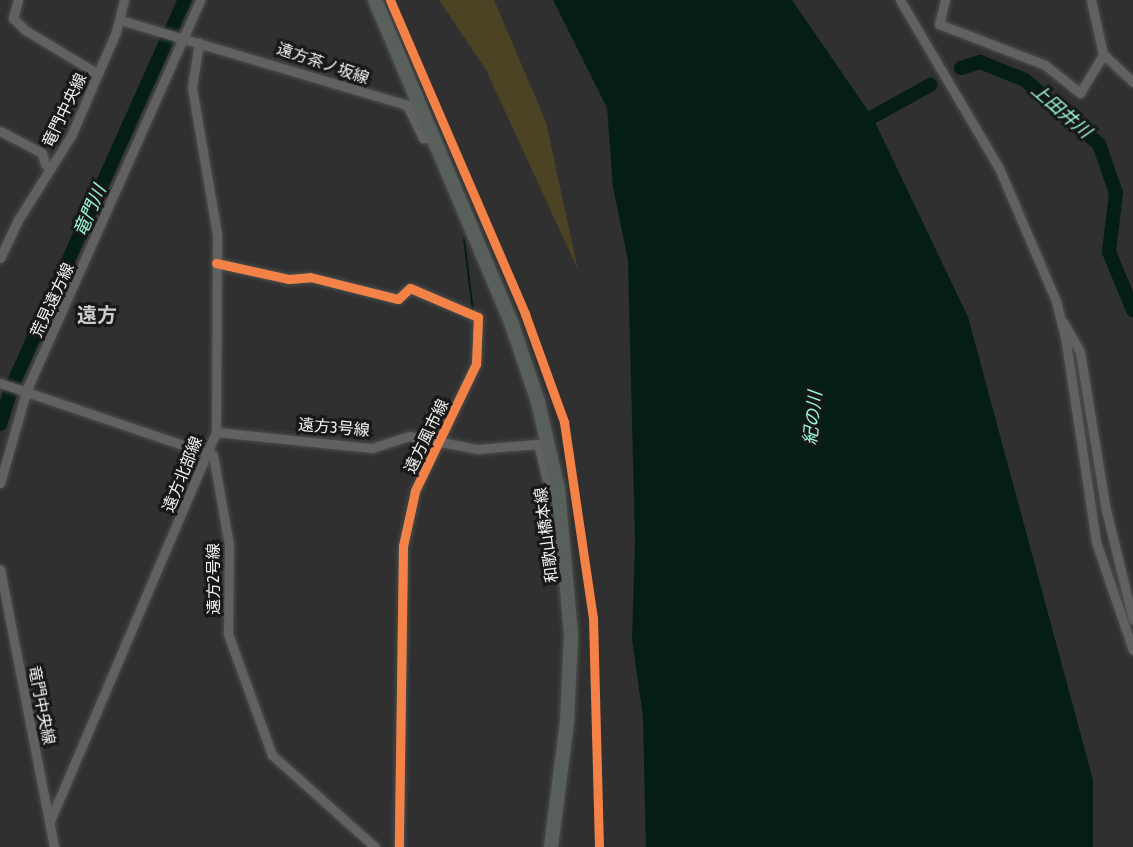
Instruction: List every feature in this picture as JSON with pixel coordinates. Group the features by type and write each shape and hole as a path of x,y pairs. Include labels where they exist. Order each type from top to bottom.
{"main road":[{"name":"和歌山橋本線","path":"375,0 522,351 558,489 572,636 567,722 551,847"}],"street":[{"path":"18,0 13,18 25,30 98,74"},
{"name":"竜門中央線","path":"0,258 5,234 71,136 120,20 124,0"},
{"name":"荒見遠方線","path":"0,483 27,393 200,0"},
{"path":"900,0 999,168 1063,322 1080,352 1106,510 1133,620"},
{"path":"945,0 939,24 1019,52 1045,65 1080,93 1101,58 1106,58"},
{"path":"1091,0 1106,58 1133,82"},
{"name":"遠方茶ノ坂線","path":"120,20 406,105 423,138 434,139"},
{"name":"遠方北部線","path":"50,821 216,432 217,234 192,87 198,43"},
{"path":"0,131 42,153 45,164 51,168"},
{"name":"遠方風市線","path":"216,263 289,279 310,277 398,299 410,288 474,315 476,364 410,504 403,546 399,847"},
{"path":"1063,322 1096,542 1133,650"},
{"path":"2,384 208,452"},
{"name":"遠方3号線","path":"216,432 372,448 409,436 477,449 538,444 549,488 558,489"},
{"name":"遠方2号線","path":"208,452 213,455 229,545 228,634 272,756 375,847"},
{"name":"竜門中央線","path":"0,569 54,847"}],"shaded area":[{"path":"439,0 494,0 546,122 578,270 486,70"}],"water":[{"name":"紀の川","path":"553,0 792,0 873,118 968,317 1093,780 1093,847 646,847 643,717 632,639 635,541 628,260 613,187 607,108"}],"waterway":[{"name":"竜門川","path":"0,424 13,384 185,0"},
{"name":"上田井川","path":"961,68 980,62 1025,80 1099,144 1116,193 1109,252 1133,310"},
{"name":"上田井川","path":"856,126 930,85"},
{"path":"464,239 473,311"},
{"path":"402,530 410,494"},
{"path":"395,847 399,550"}],"cycle path":[{"path":"390,0 525,314 564,422 593,618 599,847"},
{"path":"216,263 289,279 310,277 398,299 410,288 478,317 476,364 415,491 403,546 399,847"}],"district":[{"name":"遠方","path":"97,314"}]}
